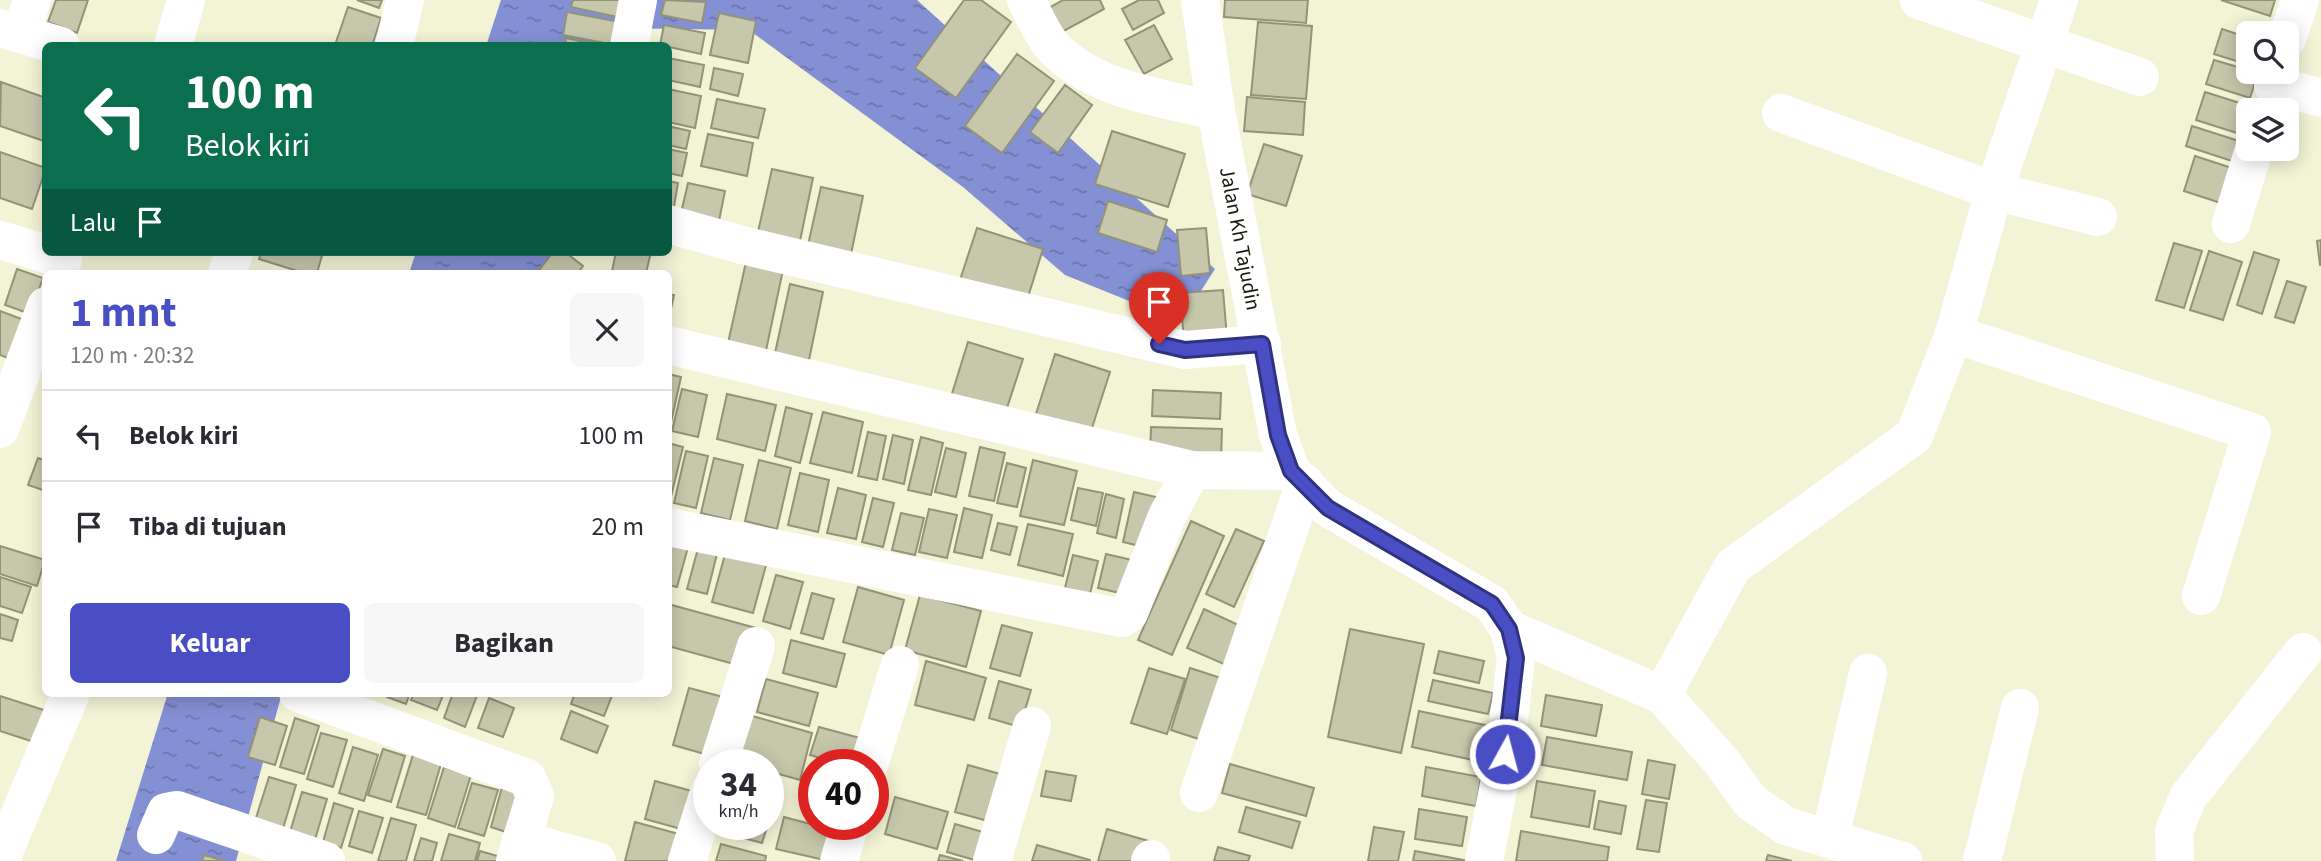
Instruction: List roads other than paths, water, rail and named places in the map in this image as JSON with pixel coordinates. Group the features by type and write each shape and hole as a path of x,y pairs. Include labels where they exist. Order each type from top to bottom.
{"street":[{"path":"174,42 186,0"},
{"path":"395,42 405,0"},
{"path":"630,42 638,0"},
{"path":"1026,0 1052,46 1086,73 1122,88 1216,111"},
{"name":"Jalan Kh Tajudin","path":"1200,0 1216,111 1278,435 1298,477 1328,508 1492,604 1509,629 1516,658 1505,754 1484,861"},
{"path":"1919,0 2140,77"},
{"path":"1662,695 1733,566 1913,436 1955,334 1994,191 2059,0"},
{"path":"2293,21 2300,0"},
{"path":"18,20 54,42"},
{"path":"2272,89 2321,98"},
{"path":"1781,113 1994,191 2098,217"},
{"path":"2231,224 2250,161"},
{"path":"672,225 742,245 1185,350 1262,344"},
{"path":"0,240 42,254"},
{"path":"0,429 42,317"},
{"path":"1955,334 2252,432 2201,596"},
{"path":"672,346 1192,470 1298,477 1199,793"},
{"path":"672,528 1122,618 1129,613 1167,516 1192,470"},
{"path":"1509,629 1662,695 1721,761 1751,802 1786,826 1903,861"},
{"path":"723,749 756,646"},
{"path":"2175,861 2174,831 2188,797 2303,652"},
{"path":"874,749 900,666"},
{"path":"1830,838 1868,673"},
{"path":"0,861 69,697"},
{"path":"309,697 527,778 535,796 518,850 597,861"},
{"path":"1982,861 2020,708"},
{"path":"992,861 1032,726"},
{"path":"175,820 326,861"},
{"path":"687,861 694,840"},
{"path":"839,861 845,840"},
{"path":"2181,861 2191,857 2205,861"}],"water":[{"path":"501,0 917,0 1215,269 1181,322 1065,275 963,187 749,30 606,28 602,42 487,42"},
{"path":"415,256 552,256 549,270 410,270"},
{"path":"167,697 281,697 236,861 116,861"}]}
